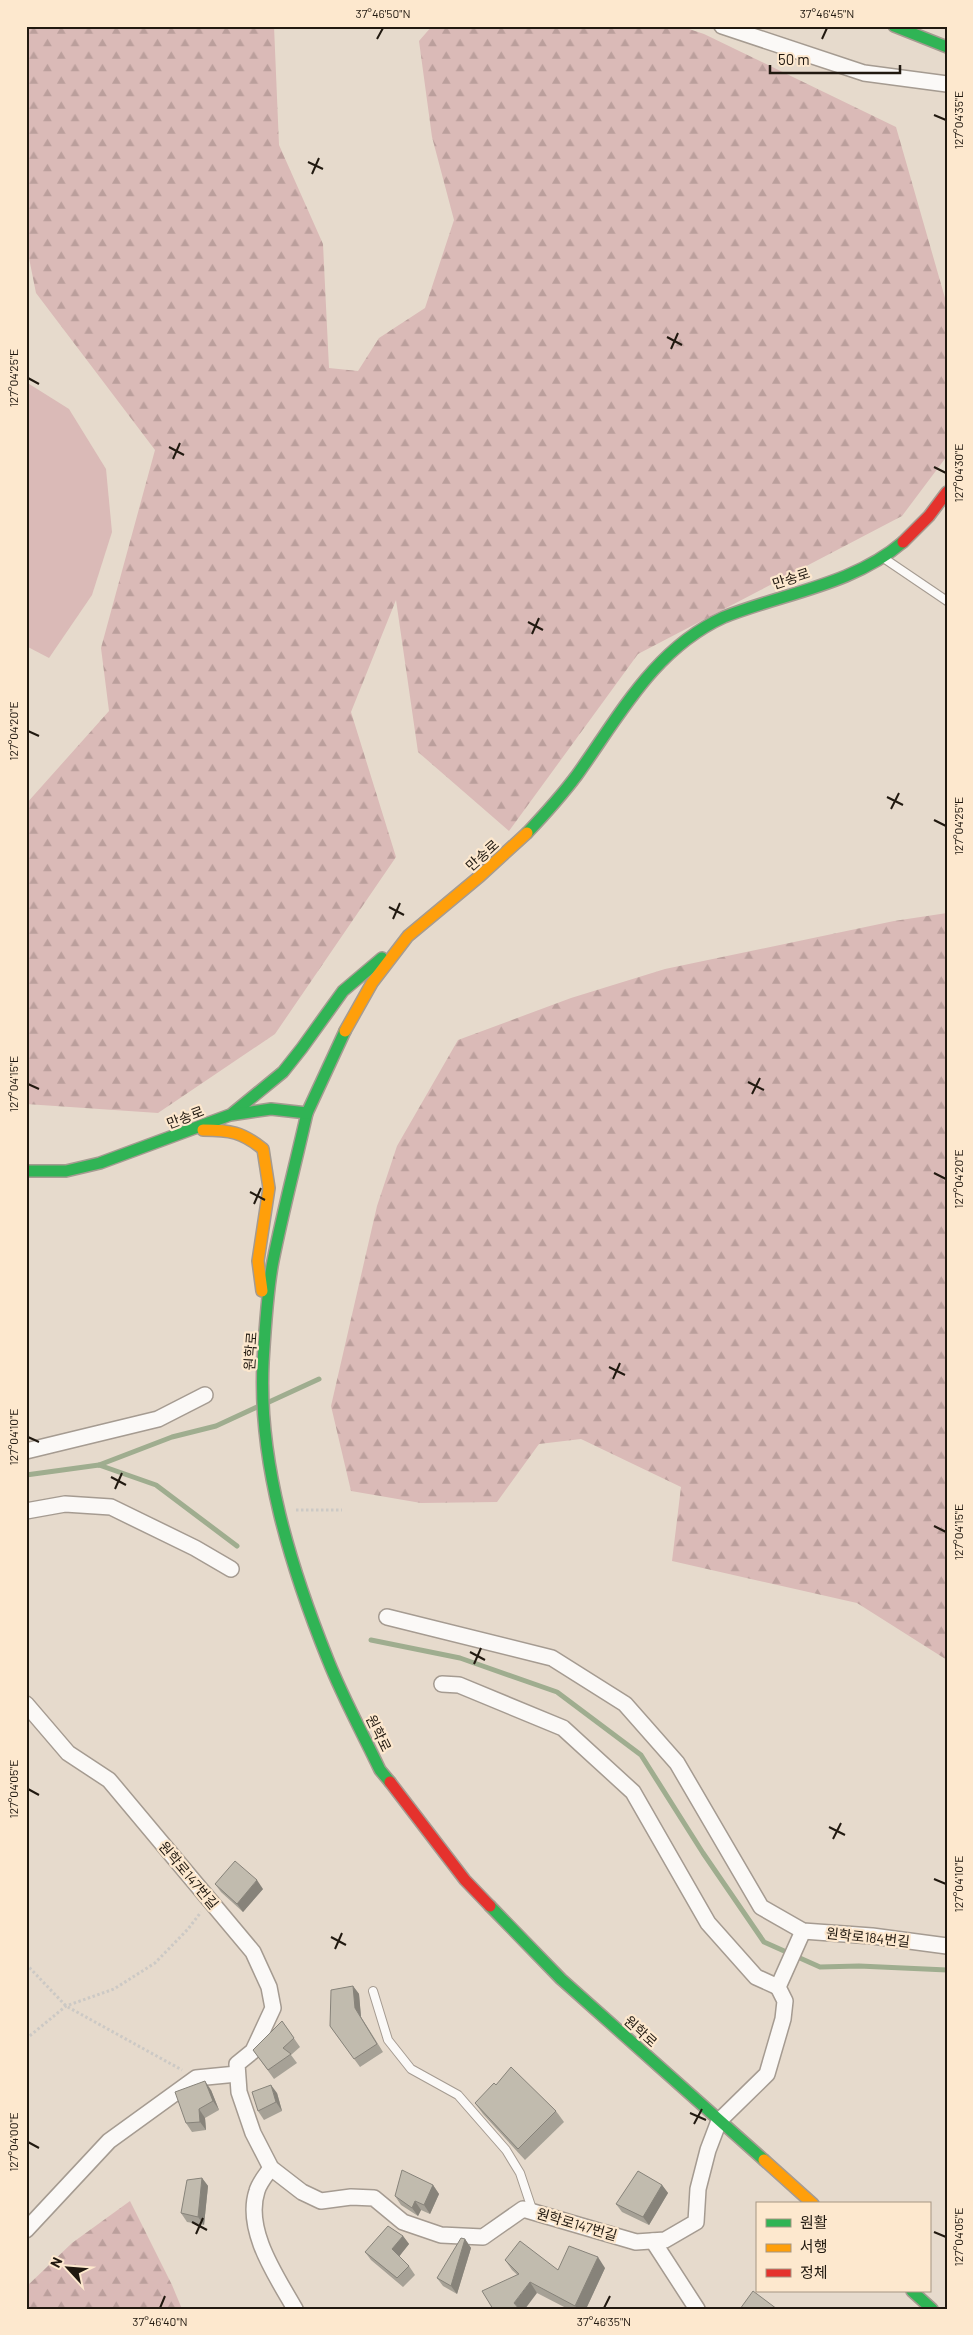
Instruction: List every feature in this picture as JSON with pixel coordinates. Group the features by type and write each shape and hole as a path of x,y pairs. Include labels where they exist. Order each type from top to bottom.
{"main road":[{"path":"895,27 947,47"},
{"name":"만송로","path":"26,1171 66,1171 100,1163 230,1115 271,1109 307,1113 346,1027 364,994 402,942 500,859 539,822 576,778 630,697 669,650 699,630 731,613 858,571 883,558 917,529 947,492"},
{"path":"230,1115 255,1097 288,1067 312,1036 339,995 350,983 402,942"},
{"name":"원학로","path":"307,1113 273,1263 263,1362 263,1404 268,1453 278,1510 290,1553 328,1661 380,1770 472,1887 561,1979 811,2202"},
{"path":"193,1130 231,1130 247,1136 263,1149 269,1188 258,1261 266,1327"},
{"path":"913,2292 932,2309"}],"street":[{"path":"722,26 864,73 947,84"},
{"path":"26,1451 158,1419 205,1395"},
{"path":"26,1511 65,1504 111,1507 195,1548 231,1569"},
{"path":"387,1617 552,1658 625,1704 677,1763 761,1907 800,1937 780,1981 785,2001 784,2019 767,2074 719,2120"},
{"path":"442,1684 459,1685 563,1728 633,1792 708,1923 756,1977 780,1981"},
{"name":"원학로147번길","path":"26,1704 68,1753 109,1780 253,1952 269,1987 273,2008 253,2051 236,2064 240,2092 251,2125 271,2168 302,2192 321,2201 351,2197 374,2198 403,2222 441,2235 483,2237 523,2209 636,2242 665,2240 696,2222 698,2189 708,2150 719,2120"},
{"name":"원학로184번길","path":"800,1937 872,1936 947,1946"},
{"path":"26,2230 109,2141 196,2078 238,2074"},
{"path":"271,2168 256,2191 254,2217 264,2255 295,2309"},
{"path":"653,2241 697,2309"}],"lane":[{"path":"883,558 947,601"},
{"path":"373,1991 388,2040 411,2069 458,2095 506,2150 520,2173 533,2212"}],"path":[{"path":"278,1510 342,1510"},
{"path":"26,2039 66,2006 114,1989 155,1963 188,1929 210,1900"},
{"path":"26,1964 66,2006 196,2078"}],"green space":[{"path":"26,26 274,26 279,145 323,244 329,368 358,371 379,338 425,308 454,220 432,137 419,41 432,26 680,26 704,34 896,127 947,305 947,456 902,516 638,654 509,831 418,752 396,600 351,712 396,857 275,1034 158,1113 26,1104 26,804 109,711 101,648 155,450 36,293 26,243"},
{"path":"26,382 69,409 106,469 112,532 92,595 49,658 26,646"},
{"path":"947,913 947,1660 857,1603 672,1561 681,1487 581,1439 539,1444 497,1502 421,1503 351,1491 331,1406 377,1206 397,1146 458,1040 571,998 665,969 894,921"},
{"path":"130,2201 182,2309 26,2309 26,2287 72,2243"}],"building":[{"path":"235,1861 257,1880 237,1904 215,1884"},
{"path":"353,1986 355,2008 377,2044 354,2059 330,2026 331,1990"},
{"path":"282,2021 294,2038 283,2048 291,2054 268,2070 253,2050"},
{"path":"511,2067 556,2111 518,2149 475,2103 494,2083 496,2085"},
{"path":"205,2081 213,2101 199,2109 200,2122 186,2123 175,2092"},
{"path":"271,2085 276,2102 258,2111 252,2092"},
{"path":"402,2170 433,2185 424,2205 415,2201 412,2208 395,2196"},
{"path":"638,2171 662,2185 643,2217 616,2204"},
{"path":"202,2178 198,2217 181,2213 187,2180"},
{"path":"388,2226 403,2236 392,2249 409,2266 397,2278 365,2252"},
{"path":"461,2238 465,2239 451,2286 437,2278"},
{"path":"520,2241 558,2270 569,2246 598,2257 575,2306 530,2282 514,2303 519,2309 493,2309 482,2291 519,2274 505,2260"},
{"path":"753,2291 777,2309 740,2309"}],"waterway":[{"path":"269,1402 319,1379"},
{"path":"99,1465 172,1437 216,1426 257,1407"},
{"path":"26,1475 99,1465 156,1485 237,1546"},
{"path":"371,1640 460,1658 557,1692 641,1755 703,1853 764,1942 820,1967 859,1966 947,1970"}],"traffic: fast":[{"path":"894,26 947,47"},
{"path":"527,833 577,775 640,686 658,665 678,647 699,631 724,617 840,578 883,557 903,542"},
{"path":"233,1113 283,1072 343,991 382,958"},
{"path":"26,1171 66,1171 100,1163 230,1115 271,1109 307,1113 345,1031"},
{"path":"307,1113 269,1285 263,1363 266,1439 280,1515 314,1625 347,1702 380,1770 390,1782"},
{"path":"490,1906 561,1979 764,2160"},
{"path":"913,2292 932,2309"}],"traffic: slow":[{"path":"345,1031 372,983 408,936 480,876 527,833"},
{"path":"203,1130 235,1133 249,1139 263,1149 269,1188 258,1261 262,1291"},
{"path":"764,2160 811,2202"}],"traffic: jam":[{"path":"903,542 929,516 947,492"},
{"path":"390,1782 465,1880 490,1906"}]}
